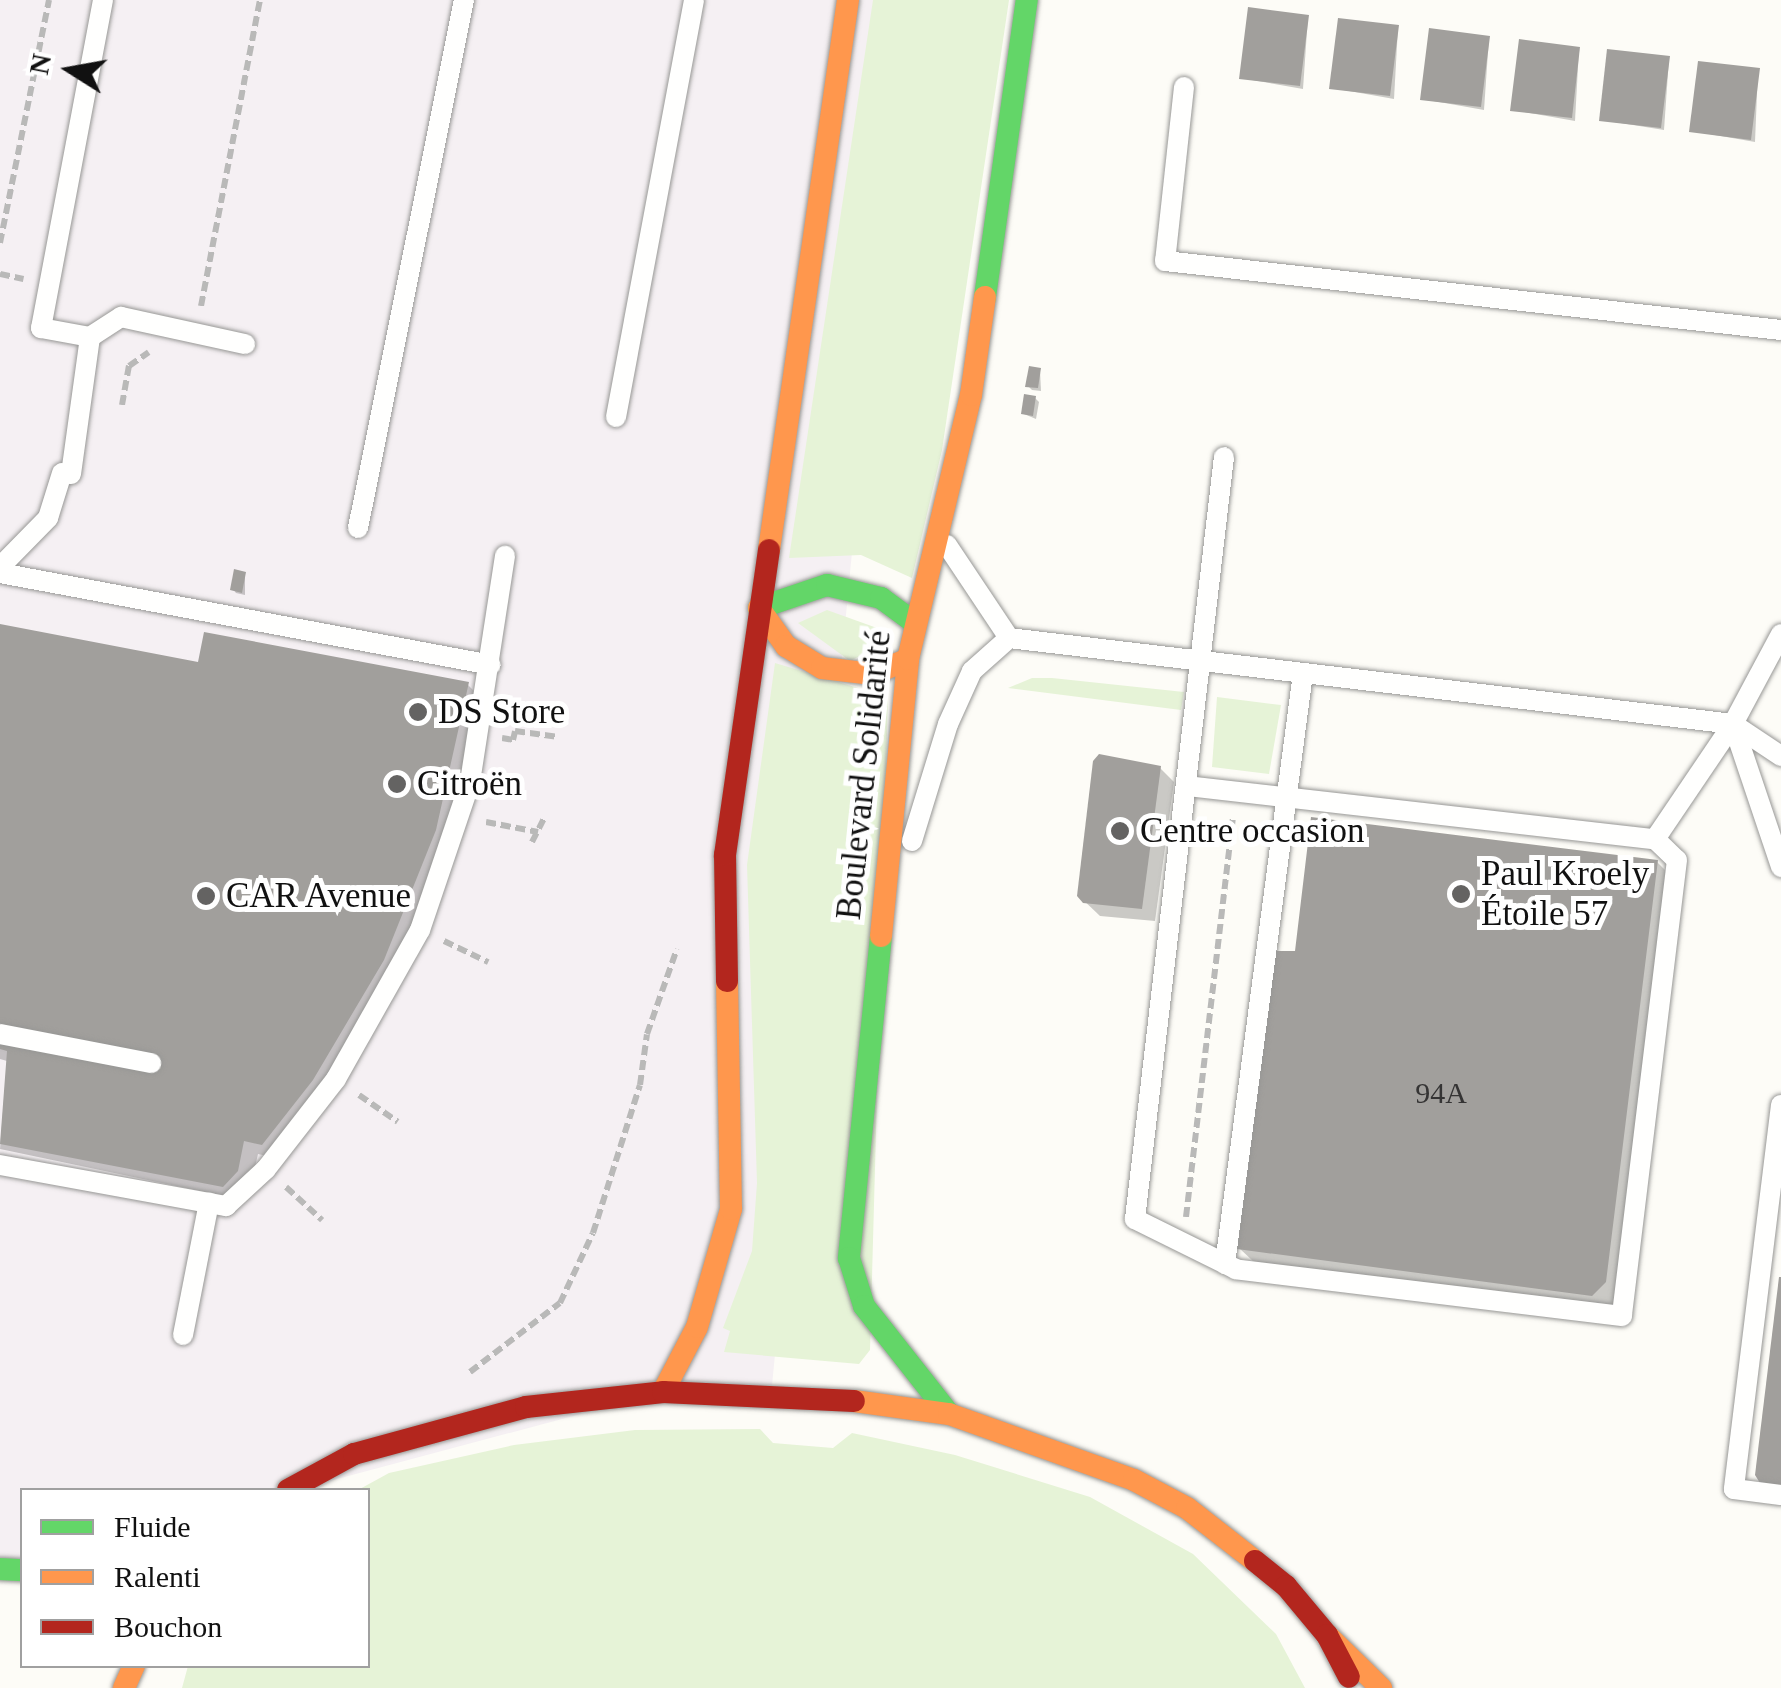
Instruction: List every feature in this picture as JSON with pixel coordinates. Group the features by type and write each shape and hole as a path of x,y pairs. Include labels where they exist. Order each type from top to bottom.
{"main road":[{"path":"663,1392 698,1327 730,1209 725,855 848,0"},
{"name":"Boulevard Solidarité","path":"949,1414 864,1306 849,1258 908,659 942,534 972,395 1028,0"},
{"path":"759,608 827,584 871,594 915,623"},
{"path":"759,608 786,646 822,668 874,674 908,659"},
{"path":"292,1488 354,1454 438,1426 526,1406 663,1392 856,1401 949,1414 1134,1480 1187,1508 1286,1586 1326,1635 1381,1688"},
{"path":"1326,1635 1355,1688"}],"lane":[{"path":"103,0 41,328 90,337 121,317 245,344"},
{"path":"358,528 464,0"},
{"path":"616,417 694,0"},
{"path":"1184,87 1165,261 1781,330"},
{"path":"0,570 48,518 67,473 90,337"},
{"path":"1186,786 1656,840 1677,860 1622,1316 1225,1264 1135,1218 1224,457"},
{"path":"942,534 968,584 990,604 1010,638"},
{"path":"0,1165 226,1206 266,1169 336,1079 420,930 480,734 505,556"},
{"path":"0,570 490,665"},
{"path":"1656,840 1733,724 1781,634"},
{"path":"883,923 948,724 972,671 1010,638 1733,724 1781,756"},
{"path":"1225,1264 1303,673"},
{"path":"1733,724 1781,867"},
{"path":"0,1034 151,1063"},
{"path":"1781,1105 1734,1490 1781,1495"},
{"path":"183,1335 209,1203"}],"path":[{"path":"0,243 49,0"},
{"path":"122,405 129,366 199,317 260,0"},
{"path":"480,734 513,740 514,731 559,736"},
{"path":"1183,1243 1236,791"},
{"path":"532,842 545,816"},
{"path":"464,1377 560,1303 593,1234 640,1085 660,988 678,950"},
{"path":"266,1169 322,1220"}],"shaded area":[{"path":"0,0 905,0 771,1396 663,1392 303,1488 20,1488 20,1570 0,1569"}],"green space":[{"path":"873,0 1009,0 942,450 912,578 861,555 789,558"},
{"path":"827,610 877,628 886,643 850,661 798,623"},
{"path":"775,663 888,697 870,1350 859,1364 724,1352 730,1331 723,1328 752,1251 757,1183 747,865"},
{"path":"1032,678 1184,692 1181,710 1008,688"},
{"path":"1217,697 1281,705 1269,774 1212,767"},
{"path":"760,1429 773,1443 833,1448 852,1433 955,1455 1090,1497 1193,1554 1276,1634 1305,1688 182,1688 187,1668 370,1668 370,1488 362,1488 389,1473 514,1445 635,1430"}],"building":[{"path":"1248,7 1309,15 1300,86 1239,79"},
{"path":"1338,18 1399,25 1390,96 1329,89"},
{"path":"1429,28 1490,36 1481,107 1420,100"},
{"path":"1519,39 1580,47 1572,118 1510,111"},
{"path":"1607,49 1670,56 1661,128 1599,121"},
{"path":"1698,61 1760,68 1751,140 1689,132"},
{"path":"1029,366 1041,368 1038,388 1025,387"},
{"path":"1024,394 1036,396 1033,416 1021,414"},
{"path":"234,569 246,572 242,593 230,590"},
{"name":"CAR Avenue","path":"0,624 198,662 204,632 469,682 436,830 384,960 313,1080 262,1145 244,1141 238,1171 223,1187 0,1144 7,1051 0,1049"},
{"name":"Centre occasion","path":"1099,754 1161,766 1142,909 1083,903 1077,896 1093,761"},
{"path":"1311,817 1658,860 1606,1282 1592,1296 1237,1249 1276,951 1295,951"},
{"path":"1779,1277 1781,1487 1760,1483 1755,1475"}],"traffic: fast":[{"path":"985,297 1027,0"},
{"path":"759,608 827,585 881,598 915,623"},
{"path":"881,936 849,1258 864,1306 949,1414"},
{"path":"0,1569 20,1570"}],"traffic: slow":[{"path":"769,550 848,0"},
{"path":"881,936 908,659 971,395 985,297"},
{"path":"759,608 786,646 822,668 873,674 908,659"},
{"path":"663,1392 697,1327 731,1209 727,981"},
{"path":"854,1401 949,1414 1134,1480 1187,1508 1255,1561"},
{"path":"1327,1635 1381,1688"},
{"path":"124,1688 133,1668"}],"traffic: jam":[{"path":"727,981 725,855 769,550"},
{"path":"292,1488 354,1454 526,1407 663,1392 854,1401"},
{"path":"1255,1561 1286,1586 1327,1635 1349,1677"}],"place":[{"name":"DS Store","path":"418,712"},
{"name":"Citroën","path":"397,784"},
{"name":"Centre occasion","path":"1120,831"},
{"name":"Paul Kroely Étoile 57","path":"1461,894"},
{"name":"CAR Avenue","path":"206,896"}]}
